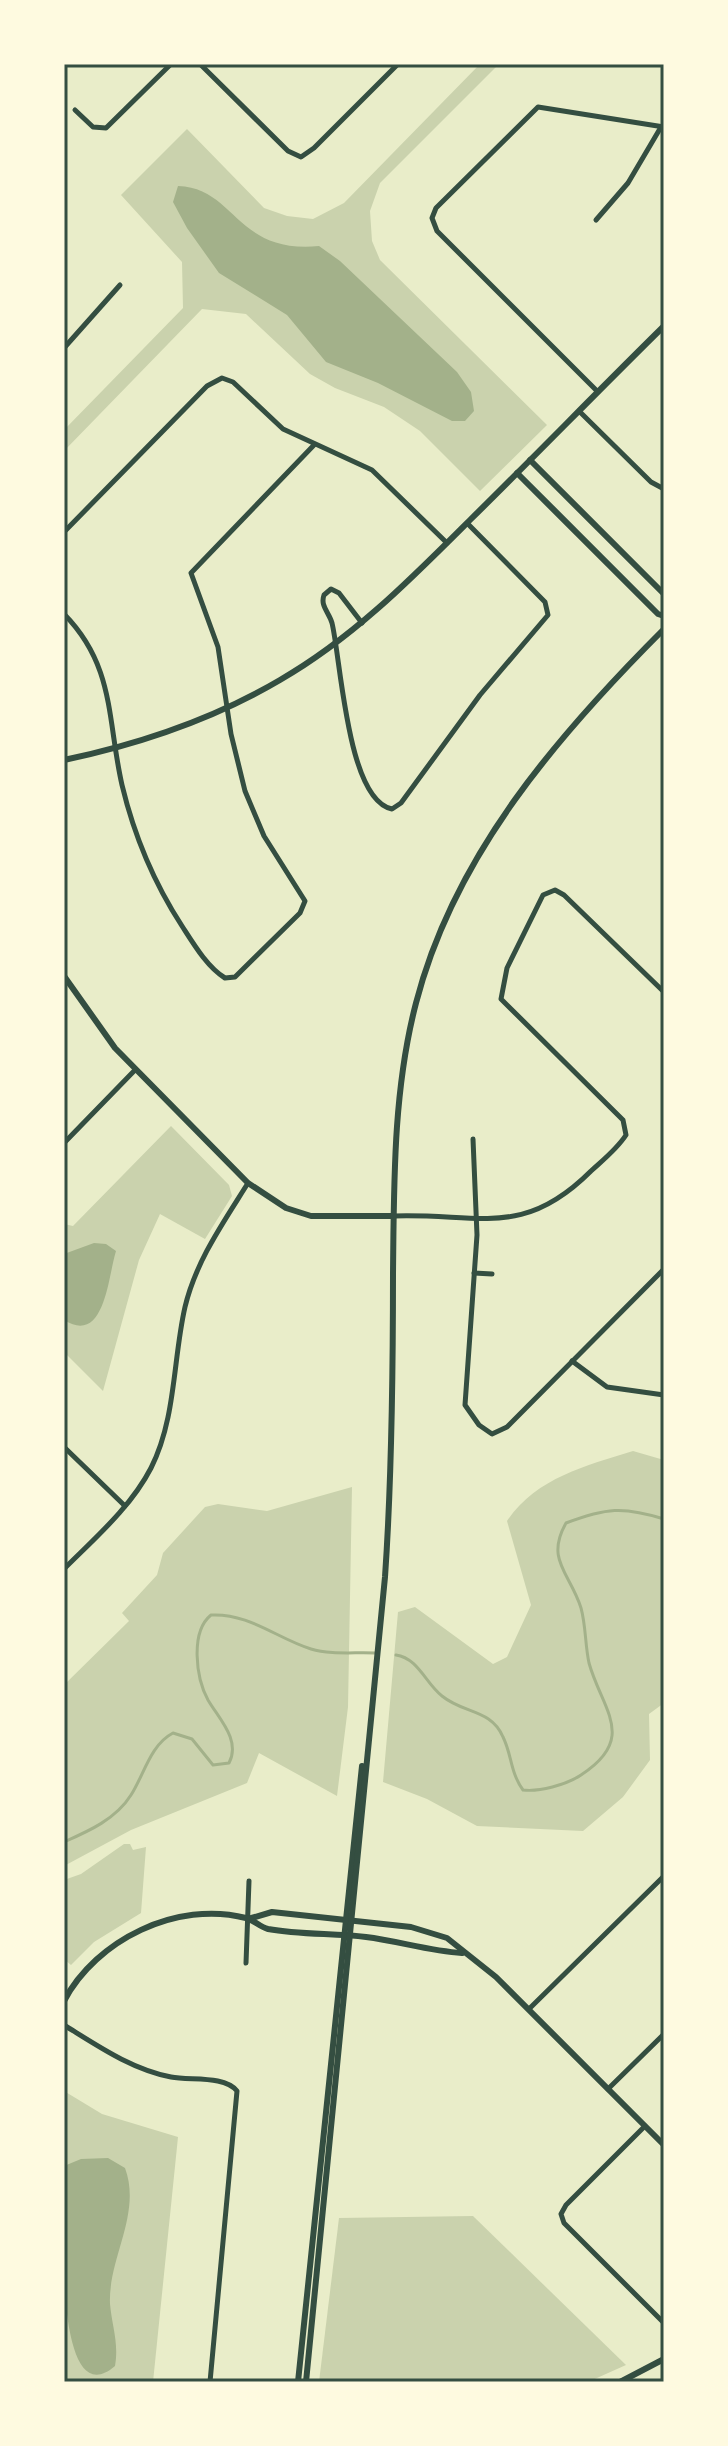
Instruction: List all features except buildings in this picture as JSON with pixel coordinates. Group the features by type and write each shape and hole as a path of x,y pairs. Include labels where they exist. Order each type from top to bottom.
{"street":[{"path":"75,110 93,127 106,128 171,64"},
{"path":"200,64 288,151 301,157 314,148 398,64"},
{"path":"596,220 628,183 663,126 538,107 436,208 432,218 437,231 598,392"},
{"path":"64,348 120,285"},
{"path":"64,760 115,749 227,708 281,680 335,645 447,543 664,326"},
{"path":"64,532 219,378 230,380 274,422 314,445 353,458 372,470 447,543"},
{"path":"579,411 651,482 664,489"},
{"path":"64,614 87,639 98,660 108,696 115,749 130,814 161,890 214,970 225,978 232,978 300,913 305,901 268,844 250,806 237,764 218,647 191,573 314,445"},
{"path":"530,460 664,594"},
{"path":"517,473 658,614 664,616"},
{"path":"362,623 339,593 327,591 322,603 331,620 357,761 380,803 392,809 401,803 480,695 548,615 545,602 467,523"},
{"path":"306,2382 348,1920 381,1620 391,1486 397,1117 406,1046 416,1002 445,921 478,855 529,781 583,714 664,629"},
{"path":"64,976 98,1027 135,1070 248,1183 286,1208 311,1216 519,1217 556,1203 620,1143 627,1131 623,1120 501,999 507,968 540,898 551,891 564,895 664,992"},
{"path":"64,1143 135,1070"},
{"path":"473,1139 476,1216 465,1405 484,1430 492,1434 502,1431 664,1269"},
{"path":"64,1569 125,1506 145,1479 159,1449 183,1316 194,1279 212,1241 248,1183"},
{"path":"474,1273 492,1274"},
{"path":"572,1361 607,1387 664,1395"},
{"path":"64,1447 125,1506"},
{"path":"529,2009 664,1876"},
{"path":"246,1963 249,1881"},
{"path":"64,2001 92,1963 137,1932 173,1919 248,1919 266,1912 424,1929 447,1938 462,1953 487,1969 664,2145"},
{"path":"248,1919 269,1929 347,1935 462,1953"},
{"path":"298,2382 347,1935"},
{"path":"64,2025 144,2070 177,2078 223,2082 237,2091 210,2382"},
{"path":"608,2089 664,2034"},
{"path":"645,2126 561,2214 564,2223 664,2323"},
{"path":"620,2382 664,2359"}],"shaded area":[{"path":"480,64 499,64 380,183 370,211 372,241 380,260 547,425 480,491 420,431 384,407 335,388 310,374 246,314 202,309 64,451 64,430 183,308 182,262 121,195 187,129 264,208 287,216 313,219 344,203"},
{"path":"178,186 197,189 213,197 253,231 270,240 291,246 319,246 340,261 457,372 471,392 474,411 465,421 452,421 378,383 326,362 287,315 219,273 173,202"},
{"path":"171,1126 229,1185 232,1196 205,1239 160,1214 139,1260 103,1391 64,1352 64,1224 73,1226"},
{"path":"94,1243 106,1244 116,1251 102,1305 88,1324 78,1326 64,1320 64,1254"},
{"path":"633,1451 664,1460 664,1703 649,1714 650,1760 623,1797 583,1831 477,1826 427,1799 383,1782 398,1612 415,1607 493,1664 507,1657 531,1605 507,1521 519,1506 547,1484 580,1468"},
{"path":"352,1487 348,1707 337,1796 259,1753 247,1783 131,1830 64,1866 64,1685 129,1621 122,1613 157,1575 163,1553 205,1507 218,1504 267,1511"},
{"path":"124,1844 130,1844 133,1850 146,1847 141,1913 94,1942 71,1965 64,1959 64,1880 81,1874"},
{"path":"64,2091 102,2114 178,2137 153,2382 64,2382"},
{"path":"108,2158 125,2168 130,2202 111,2287 115,2366 94,2375 80,2362 70,2334 63,2255 64,2166 81,2159"},
{"path":"473,2216 626,2365 588,2382 319,2382 339,2218"}],"waterway":[{"path":"396,1655 416,1666 436,1691 450,1702 492,1721 506,1744 523,1790 544,1789 575,1779 598,1761 612,1736 607,1709 589,1663 581,1608 559,1557 560,1536 566,1523 615,1510 664,1519"},
{"path":"64,1842 92,1829 118,1811 131,1795 153,1753 173,1733 192,1739 213,1765 229,1763 231,1738 208,1700 198,1668 200,1632 211,1615 225,1615 250,1622 318,1651 375,1653"}]}
